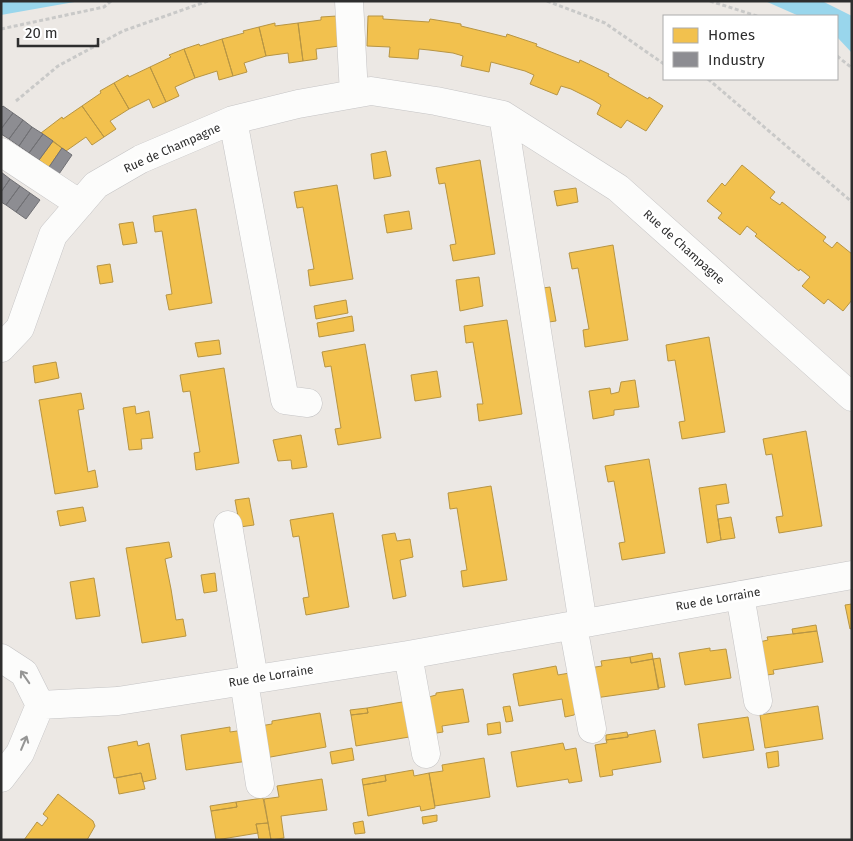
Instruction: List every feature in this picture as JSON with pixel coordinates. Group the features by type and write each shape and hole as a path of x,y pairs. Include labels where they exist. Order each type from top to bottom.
{"street":[{"path":"349,1 354,94"},
{"name":"Rue de Champagne","path":"1,348 20,328 53,235 96,185 141,159 233,120 298,104 371,91 436,101 503,115 618,188 852,397"},
{"path":"503,115 544,377 592,729"},
{"name":"Rue de Champagne","path":"233,120 285,400 308,403"},
{"path":"1,152 80,204"},
{"path":"228,526 249,680 260,784"},
{"name":"Rue de Lorraine","path":"40,705 118,701 408,655 852,575"},
{"path":"740,595 758,701"},
{"path":"408,655 426,754"},
{"path":"1,658 24,673 40,705 20,753 1,778"}],"path":[{"path":"1,29 104,6 111,1"},
{"path":"16,101 58,66 123,31 208,1"},
{"path":"547,1 605,24 663,63"},
{"path":"710,1 753,15"},
{"path":"838,57 852,68"},
{"path":"709,80 852,202"}],"water":[{"path":"1,1 80,1 1,15"},
{"path":"765,1 822,1 852,16 852,53 838,38 838,15 797,15"}],"building: Homes":[{"path":"337,16 339,46 316,49 317,59 303,61 298,23 321,20 321,17"},
{"path":"368,16 383,16 383,19 429,22 430,19 461,24 461,26 506,37 507,34 537,44 536,46 579,63 580,60 609,74 608,76 663,106 646,131 627,120 621,128 597,114 601,105 593,100 561,86 557,95 530,84 534,75 525,71 491,62 489,72 461,66 463,56 429,50 419,49 418,59 389,57 390,47 367,46"},
{"path":"275,23 275,26 298,23 303,61 289,63 288,53 266,56 259,27"},
{"path":"259,27 266,56 244,63 247,72 233,76 222,39"},
{"path":"222,39 233,76 219,80 217,71 195,78 184,49"},
{"path":"184,49 195,78 175,87 179,96 166,102 150,67 171,57 169,55"},
{"path":"150,67 166,102 153,108 149,99 129,109 114,83 128,75 129,77"},
{"path":"114,83 129,109 110,121 116,129 104,137 82,106 101,93 100,91"},
{"path":"82,106 104,137 92,145 86,137 66,151 41,133 62,117 63,119"},
{"path":"53,141 62,148 49,167 39,160"},
{"path":"386,151 391,176 374,179 371,154"},
{"path":"480,160 495,254 453,261 450,245 456,244 445,183 439,184 436,168"},
{"path":"742,165 775,192 770,198 780,205 782,202 826,237 823,241 832,248 837,242 852,254 852,300 843,311 828,299 824,304 802,286 810,277 800,269 799,271 755,236 757,234 747,226 740,235 718,218 722,213 707,201 722,183 725,186"},
{"path":"337,185 353,279 310,286 308,270 314,269 303,207 297,208 294,192"},
{"path":"576,188 578,202 557,206 554,191"},
{"path":"196,209 212,303 169,310 166,295 172,294 162,231 155,232 153,216"},
{"path":"409,211 412,229 387,233 384,215"},
{"path":"133,222 137,243 123,245 119,224"},
{"path":"613,245 628,340 585,347 583,330 589,329 578,268 572,269 569,253"},
{"path":"110,264 113,282 100,284 97,266"},
{"path":"479,277 483,306 460,311 456,280"},
{"path":"550,287 556,321 542,323 536,289"},
{"path":"346,300 348,313 316,319 314,306"},
{"path":"352,316 354,331 319,337 317,323"},
{"path":"507,320 522,414 479,421 477,404 483,404 473,342 466,343 464,326"},
{"path":"709,337 725,432 682,439 679,422 685,421 675,360 668,361 666,345"},
{"path":"219,340 221,354 198,357 195,343"},
{"path":"365,344 381,438 338,445 335,429 341,428 331,366 325,367 322,352"},
{"path":"56,362 59,378 35,383 33,366"},
{"path":"224,368 239,463 196,470 194,453 200,452 190,391 183,392 180,375"},
{"path":"437,371 441,397 415,401 411,375"},
{"path":"635,380 639,407 614,410 614,415 593,419 589,391 610,388 611,394 619,392 621,382"},
{"path":"81,393 84,409 78,410 88,472 95,470 98,487 55,494 39,400"},
{"path":"135,406 136,414 149,411 153,438 141,439 142,449 129,450 123,408"},
{"path":"806,431 822,526 779,533 776,517 783,516 772,454 766,455 763,439"},
{"path":"301,435 307,467 292,469 291,460 278,461 273,440"},
{"path":"649,459 665,553 622,560 619,543 625,542 614,481 608,482 605,466"},
{"path":"726,484 729,503 716,505 721,540 707,543 699,488"},
{"path":"491,486 507,580 463,587 461,571 467,570 457,508 450,509 448,493"},
{"path":"249,498 254,525 240,527 235,500"},
{"path":"83,507 86,521 60,526 57,511"},
{"path":"333,513 349,607 306,615 303,598 309,597 299,536 293,537 290,520"},
{"path":"731,517 735,538 721,540 718,519"},
{"path":"395,533 397,541 410,539 413,557 400,560 406,596 393,599 382,535"},
{"path":"169,542 172,557 165,559 176,620 183,619 186,636 142,643 126,548"},
{"path":"215,573 217,591 204,593 201,575"},
{"path":"94,578 100,616 76,619 70,582"},
{"path":"852,604 852,628 850,629 845,605"},
{"path":"816,625 817,631 793,634 792,629"},
{"path":"817,631 823,662 773,670 774,674 760,676 755,643 768,640 767,637"},
{"path":"710,648 710,651 726,649 731,678 685,685 679,653"},
{"path":"652,653 653,659 631,663 630,657"},
{"path":"630,657 631,663 653,659 659,689 595,698 589,668 602,666 601,661"},
{"path":"660,658 665,687 658,688 653,659"},
{"path":"556,666 558,675 575,672 580,708 574,715 565,717 562,699 519,706 513,674"},
{"path":"463,689 469,722 442,726 443,732 431,734 425,698 436,695 436,693"},
{"path":"408,701 415,736 356,746 351,715 368,713 367,708"},
{"path":"510,706 513,721 506,722 503,707"},
{"path":"818,706 823,739 765,748 760,715"},
{"path":"367,708 368,713 351,715 350,710"},
{"path":"320,713 326,747 265,758 260,726 272,724 272,721"},
{"path":"748,717 754,750 703,758 698,724"},
{"path":"500,722 501,733 488,735 487,724"},
{"path":"230,727 230,732 244,730 248,761 186,770 181,735"},
{"path":"655,730 661,762 612,770 613,775 600,777 595,745 607,743 606,740"},
{"path":"627,732 628,737 606,740 606,735"},
{"path":"137,741 138,746 149,743 156,779 143,782 141,773 114,778 108,747"},
{"path":"563,743 565,750 576,748 582,781 569,783 568,779 517,787 511,752"},
{"path":"352,748 354,760 332,764 330,752"},
{"path":"778,751 779,766 768,768 766,753"},
{"path":"484,758 490,797 435,806 429,773 443,771 442,765"},
{"path":"413,770 414,776 429,773 435,808 421,811 420,806 368,816 363,785 386,781 385,775"},
{"path":"141,773 145,789 119,794 116,778"},
{"path":"385,775 386,781 363,785 362,779"},
{"path":"322,779 327,810 281,816 284,838 271,840 264,799 279,797 277,786"},
{"path":"58,794 93,821 95,826 87,840 24,840 37,822 42,826 48,818 43,814"},
{"path":"263,798 268,823 256,824 258,833 216,840 211,811 237,807 236,802"},
{"path":"236,802 237,807 211,811 210,806"},
{"path":"437,815 437,821 423,824 422,817"},
{"path":"363,821 365,833 355,834 353,823"},
{"path":"268,823 271,840 259,840 256,824"}],"building: Industry":[{"path":"3,106 13,113 1,129 1,108"},
{"path":"13,113 23,120 9,139 1,134 1,129"},
{"path":"23,120 32,127 19,146 9,139"},
{"path":"32,127 43,134 29,153 19,146"},
{"path":"43,134 53,141 39,160 29,153"},
{"path":"62,148 72,155 59,174 49,167"},
{"path":"1,172 10,179 1,192"},
{"path":"10,179 20,186 6,205 1,202 1,192"},
{"path":"20,186 30,193 16,212 6,205"},
{"path":"30,193 40,200 26,219 16,212"}]}
